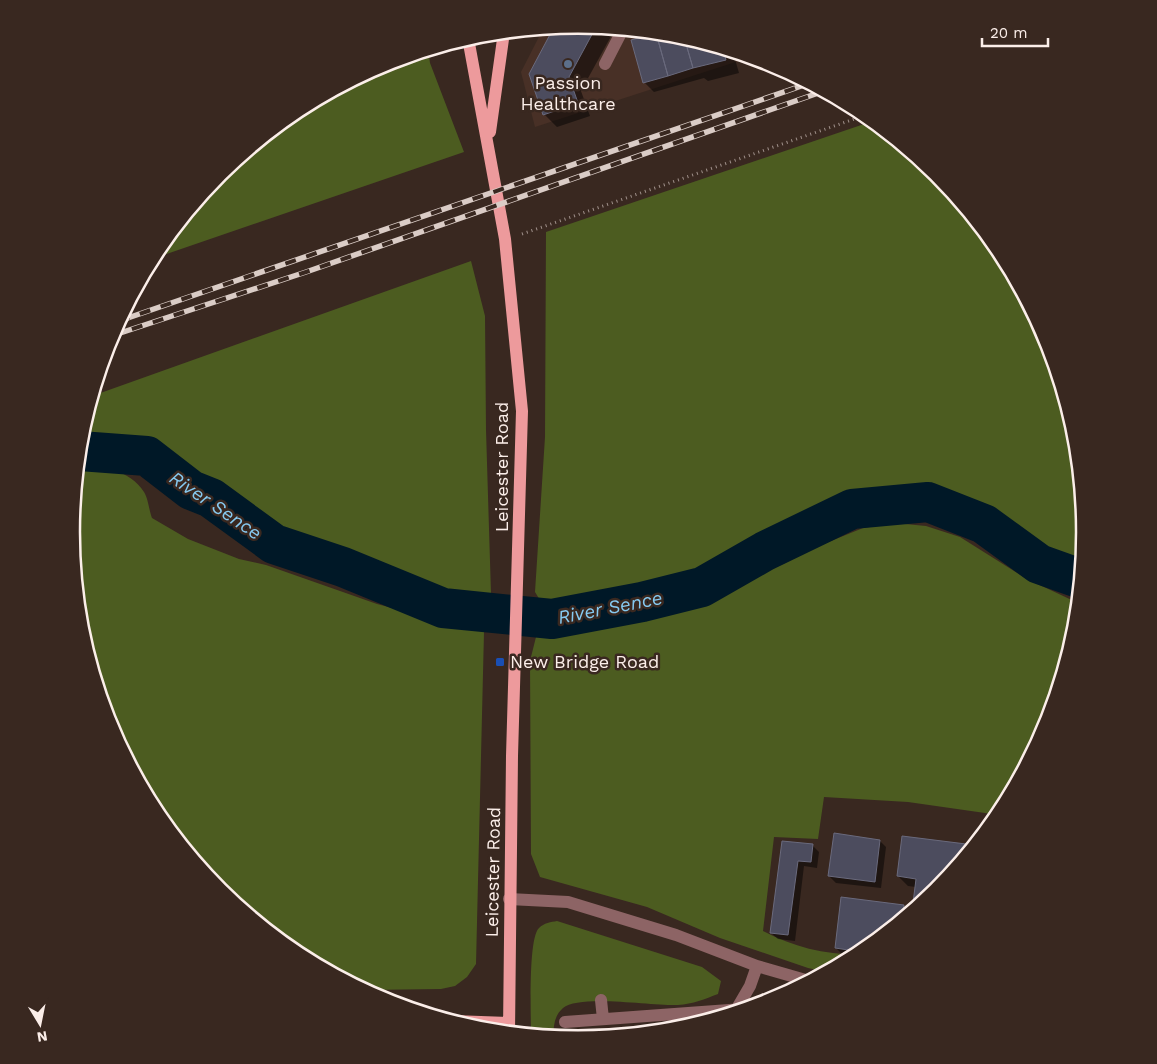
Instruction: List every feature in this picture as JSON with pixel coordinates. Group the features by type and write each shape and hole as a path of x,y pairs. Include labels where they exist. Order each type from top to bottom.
{"main road":[{"name":"Leicester Road","path":"488,145 503,40"},
{"name":"Leicester Road","path":"469,46 505,240 522,411 509,899 509,1025"}],"street":[{"path":"604,64 619,36"},
{"path":"509,899 549,899 568,902 676,935 757,966 800,978"},
{"path":"743,1002 757,966"},
{"path":"601,1000 603,1019"},
{"path":"565,1022 715,1011"}],"path":[{"path":"505,240 857,119"}],"shaded area":[{"path":"546,35 611,35 644,38 676,43 740,60 535,127 521,72 540,36"}],"green space":[{"path":"429,57 464,152 164,255 204,203 250,157 275,137 329,101 358,85 418,60"},
{"path":"864,124 907,157 953,203 993,255 1010,283 1039,341 1060,403 1067,435 1076,499 1075,570 1051,563 1005,529 966,508 917,496 851,500 792,527 697,584 549,615 535,592 545,437 546,232"},
{"path":"471,261 485,316 491,594 485,602 459,603 425,585 243,527 211,506 190,481 168,462 140,446 89,443 100,393"},
{"path":"85,464 105,467 131,478 145,495 152,518 188,539 239,559 266,565 377,604 484,632 476,964 467,977 455,986 441,989 383,990 358,979 302,946 250,907 226,884 204,861 164,809 147,781 118,723 97,661 90,629 81,565 81,499"},
{"path":"895,523 926,526 960,537 1025,578 1072,600 1060,661 1039,723 1010,781 990,814 908,802 824,797 818,839 774,837 763,931 774,937 809,949 843,954 816,970 720,938 647,907 540,877 531,854 530,661 537,633 582,627 676,606 783,564 811,549 863,528"},
{"path":"557,921 702,967 721,981 718,994 678,1005 600,1001 572,1004 563,1008 558,1014 554,1029 531,1028 533,946 535,935 539,928"}],"building":[{"path":"592,34 569,77 578,103 543,115 529,74 550,35"},
{"path":"640,38 658,40 668,76 643,83 631,40"},
{"path":"658,40 687,46 693,68 668,76"},
{"path":"687,46 725,56 726,60 693,68"},
{"path":"834,833 880,840 875,882 828,876"},
{"path":"902,836 967,844 953,861 913,901 916,879 897,876"},
{"path":"782,841 813,844 811,862 798,861 788,935 770,933"},
{"path":"841,897 904,905 903,910 849,950 835,948"}],"waterway":[{"name":"River Sence","path":"87,452 147,456 191,490 211,498 274,544 343,567 443,608 552,619 642,602 702,587 765,551 852,509 928,502 984,524 1039,564 1075,577"}],"railway":[{"path":"129,317 801,86"},
{"path":"122,332 306,272 815,94"}],"place":[{"name":"Passion Healthcare","path":"568,64"},
{"name":"New Bridge Road","path":"500,662"}]}
